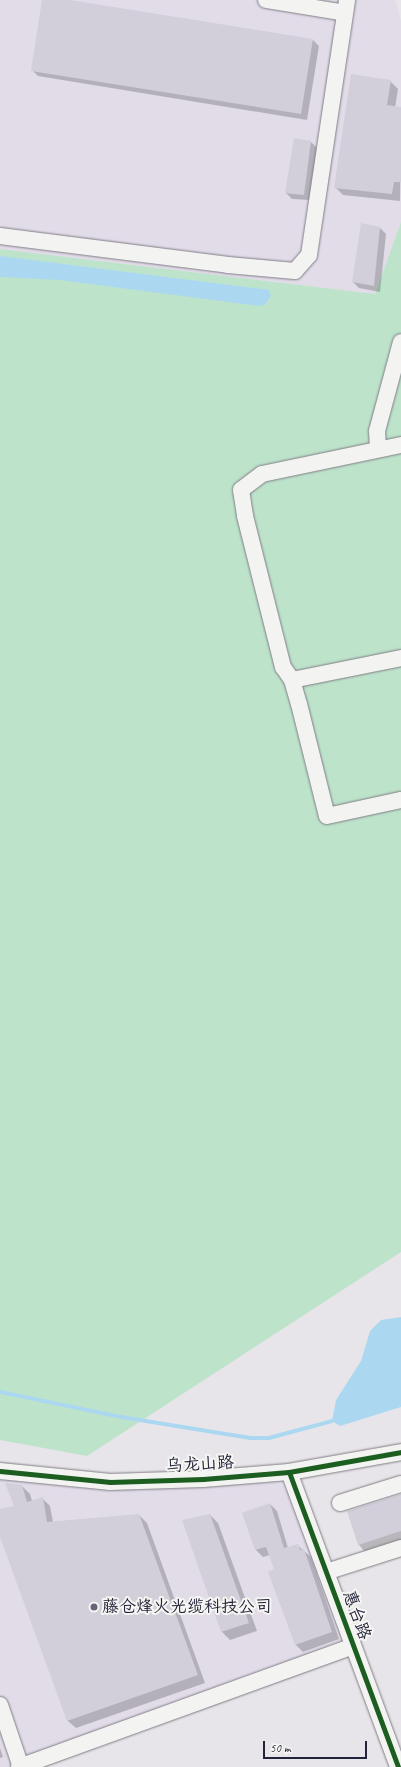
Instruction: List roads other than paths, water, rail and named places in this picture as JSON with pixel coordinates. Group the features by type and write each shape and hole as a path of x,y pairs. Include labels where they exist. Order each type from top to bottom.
{"street":[{"path":"0,236 212,263 295,270 310,255 346,6 266,0"},
{"path":"378,449 377,431 401,342"},
{"path":"401,444 262,474 241,490 245,516 283,667 292,680 327,816 401,800"},
{"path":"292,680 401,658"},
{"name":"乌龙山路","path":"0,1471 110,1482 289,1472 401,1452"},
{"name":"惠台路","path":"289,1472 398,1767"},
{"path":"340,1503 401,1484"},
{"path":"326,1572 401,1548"},
{"path":"0,1705 21,1767 353,1646"}],"water":[{"path":"0,256 269,290 271,296 265,304 260,306 59,280 0,277"},
{"path":"401,1317 401,1407 340,1426 332,1421 336,1400 361,1361 370,1331 381,1320"}],"waterway":[{"path":"0,1392 121,1417 250,1438 269,1438 332,1421"}],"place":[{"name":"藤仓烽火光缆科技公司","path":"94,1607"}]}
